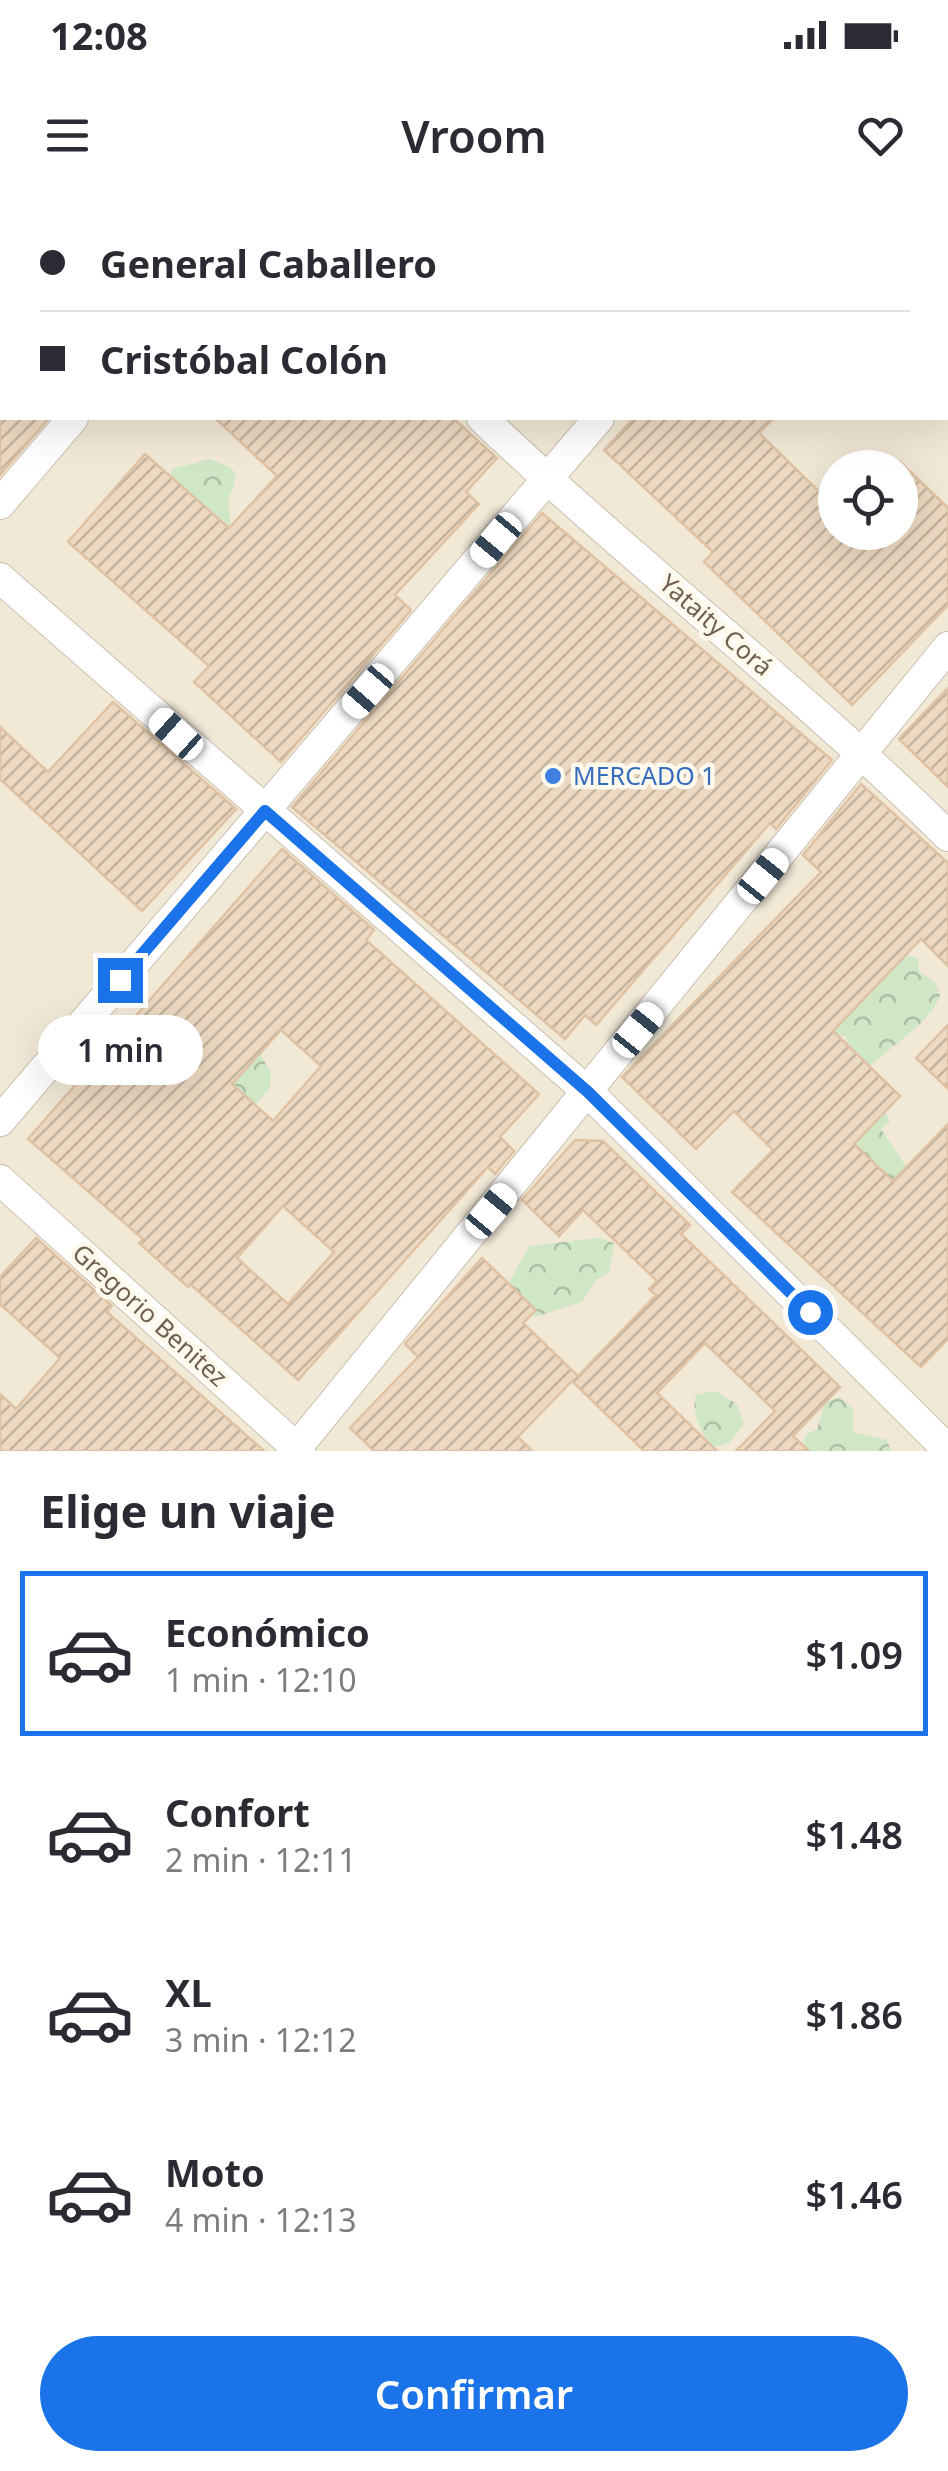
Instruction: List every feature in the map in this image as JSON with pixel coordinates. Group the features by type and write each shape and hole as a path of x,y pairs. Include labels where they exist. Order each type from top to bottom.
{"street":[{"path":"0,504 71,420"},
{"name":"Yataity Corá","path":"484,420 547,480 862,752 948,836"},
{"path":"0,1121 597,420"},
{"path":"0,578 588,1092 948,1450"},
{"path":"297,1450 948,648"},
{"name":"Gregorio Benitez","path":"0,1180 297,1450"}],"shaded area":[{"path":"0,420 948,420 948,1451 0,1451"}],"green space":[{"path":"210,459 235,473 228,500 232,537 169,486 172,469"},
{"path":"899,954 918,958 919,972 935,982 940,996 927,1017 869,1068 849,1052 846,1037 829,1030"},
{"path":"268,1040 261,1056 271,1073 270,1088 252,1108 226,1079"},
{"path":"884,1110 890,1122 881,1129 905,1165 899,1183 892,1184 862,1151 852,1147"},
{"path":"599,1238 614,1243 609,1272 597,1279 582,1302 535,1317 508,1285 529,1246"},
{"path":"715,1391 737,1404 744,1424 729,1443 714,1447 699,1424 695,1402 696,1395"},
{"path":"840,1397 853,1409 853,1432 887,1440 891,1451 801,1451 806,1435 817,1429 825,1403"}],"building":[{"path":"0,420 47,420 0,475"},
{"path":"217,420 455,420 497,458 466,492 479,504 395,595 411,610 281,762 194,682 209,666 68,542 145,454 229,528 277,476"},
{"path":"632,420 772,420 759,433 818,490 818,550 918,550 918,479 948,508 948,605 852,705 704,562 713,552 604,450"},
{"name":"MERCADO 1","path":"542,513 832,760 776,829 770,823 596,1025 585,1015 565,1039 292,807"},
{"path":"948,688 948,787 899,739"},
{"path":"113,702 236,809 142,911 0,779 0,727 48,772"},
{"path":"861,784 948,863 948,966 921,939 833,1031 900,1096 854,1144 893,1181 948,1124 948,1339 921,1367 732,1192 773,1150 734,1111 696,1149 622,1077 821,872 803,855"},
{"path":"282,849 374,930 366,940 539,1094 500,1137 514,1151 495,1174 488,1167 298,1380 190,1284 188,1287 139,1243 143,1239 28,1139","holes":["281,1030 321,1066 273,1121 232,1084","283,1206 334,1252 288,1304 237,1258"]},
{"path":"948,1025 948,1089 916,1058"},
{"path":"575,1140 603,1141 690,1225 681,1234 840,1387 793,1436 809,1451 736,1451 775,1411 705,1343 657,1393 717,1451 644,1451 572,1381 518,1437 532,1451 374,1451 350,1428 418,1357 405,1344 482,1258 536,1310 523,1323 578,1376 656,1295 649,1289 657,1281 583,1210 559,1236 522,1200"},
{"path":"36,1238 112,1306 107,1312 264,1451 0,1451 0,1394 16,1409 60,1358 0,1304 0,1277"}],"place":[{"name":"MERCADO 1","path":"553,776"}],"route":[{"path":"120,980 265,811 588,1092 810,1312"}]}
